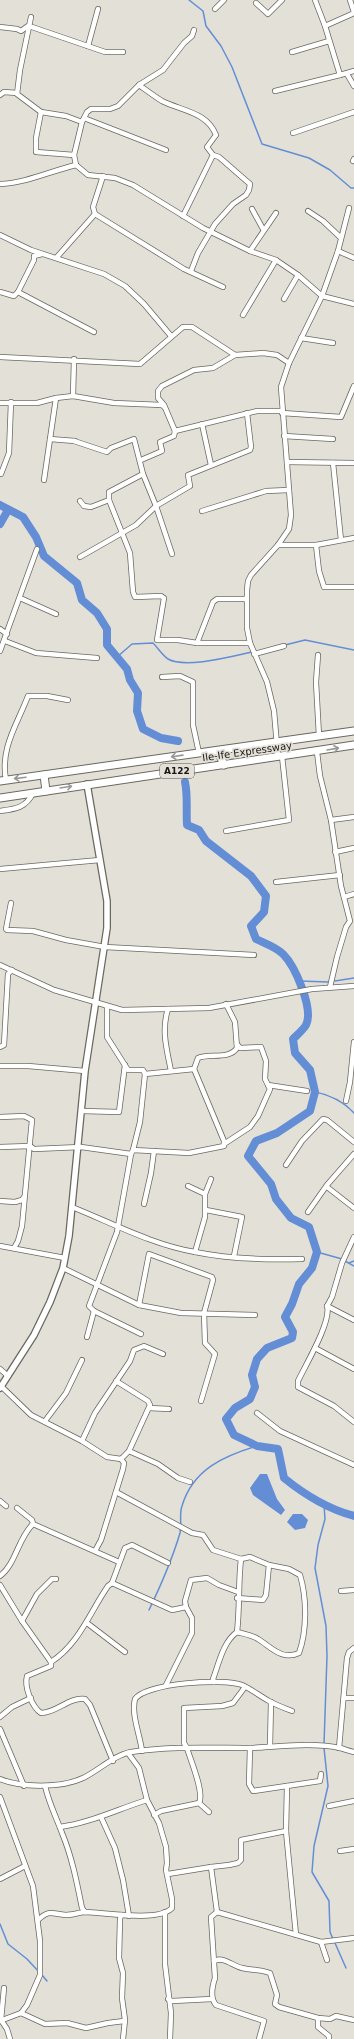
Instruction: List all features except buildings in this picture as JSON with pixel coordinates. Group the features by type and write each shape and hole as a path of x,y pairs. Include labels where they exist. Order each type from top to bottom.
{"highway":[{"name":"Ile-Ife Expressway","path":"3,780 354,731"},
{"name":"Ile-Ife Expressway","path":"0,798 87,784 318,752 354,745"},
{"path":"218,750 224,765"},
{"path":"44,775 46,790"}],"street":[{"path":"215,9 224,0"},
{"path":"256,3 268,14 282,0"},
{"path":"315,0 325,26 340,75"},
{"path":"325,26 354,12 350,0"},
{"path":"88,46 98,9"},
{"path":"17,93 28,26 31,17"},
{"path":"0,27 17,29 21,31 28,26 52,32 105,52 123,52"},
{"path":"194,30 192,36 162,70 139,85 118,106 110,109 91,109 83,120 74,155 76,165 88,175 115,178 132,185 211,232 250,251 276,260 298,275 322,296 354,304"},
{"path":"292,52 329,41"},
{"path":"275,91 354,71"},
{"path":"347,74 354,86"},
{"path":"139,85 163,101 187,110 208,121 216,135 207,147 213,155 219,157 250,184 249,190 233,204 211,232 198,253 191,271"},
{"path":"0,94 4,92 17,93 41,112 83,120 166,150"},
{"path":"41,112 36,138 36,152 74,155"},
{"path":"292,133 354,112"},
{"path":"183,216 213,155"},
{"path":"0,184 20,181 54,170 76,165"},
{"path":"103,176 93,207 95,214 178,265 223,287"},
{"path":"226,831 289,820 280,757 276,742 274,711 267,682 250,643 247,628 246,599 248,581 251,575 278,545 289,529 291,515 281,387 289,363 322,296 338,251 340,237 349,208"},
{"path":"252,209 263,229"},
{"path":"308,211 323,221 340,237"},
{"path":"250,251 263,229 276,213"},
{"path":"57,258 95,214"},
{"path":"0,235 31,250 104,274 125,286 144,304 171,336"},
{"path":"338,251 354,258"},
{"path":"0,292 14,296 18,292 34,260 34,256 49,255"},
{"path":"243,315 276,260"},
{"path":"284,299 298,275"},
{"path":"18,292 94,332"},
{"path":"0,356 74,359 134,365 140,364 183,327 192,327 235,355"},
{"path":"301,338 333,343"},
{"path":"140,460 162,451 160,442 174,436 175,431 164,405 158,398 158,391 162,386 194,370 213,368 235,355 263,353 277,355 289,363"},
{"path":"73,396 74,359"},
{"path":"175,431 247,413 267,410 341,417 343,416 354,386"},
{"path":"0,403 38,403 56,398 73,396 114,403 162,405 167,413"},
{"path":"44,480 56,398"},
{"path":"1,474 10,453 11,402"},
{"path":"80,557 123,531 136,525 156,506 190,486 188,475 250,450 252,447 247,413"},
{"path":"202,424 211,465"},
{"path":"284,436 333,439"},
{"path":"50,439 74,441 107,452 111,448 134,439 143,474 156,506 172,554"},
{"path":"287,462 354,463"},
{"path":"332,462 341,540"},
{"path":"143,474 109,492 109,500 123,531 130,553 133,592 135,597 161,596 164,598 157,640 178,640 197,643 250,643"},
{"path":"202,511 266,491 289,490"},
{"path":"80,501 84,506 91,507 109,500"},
{"path":"278,545 316,544 354,538"},
{"path":"316,544 319,571 324,588 354,587"},
{"path":"0,651 5,641 20,598 21,590 37,548"},
{"path":"20,598 56,614"},
{"path":"197,643 213,602 217,599 246,599"},
{"path":"0,629 7,634"},
{"path":"5,641 36,653 97,658"},
{"path":"254,653 284,646"},
{"path":"318,654 316,682 319,736"},
{"path":"162,677 180,676 193,682 193,725 199,753"},
{"path":"3,780 3,752 5,744 20,716 28,696 47,696 68,700"},
{"path":"318,752 320,776 332,820 335,852 344,897 349,911 350,924 346,927 330,987"},
{"path":"87,784 107,901 105,947 94,1002 85,1071 72,1207 65,1258 63,1268 34,1336 1,1387 31,1415 82,1441 107,1457 121,1459"},
{"path":"0,811 20,808 29,801 33,793"},
{"path":"332,820 354,817"},
{"path":"335,852 354,848"},
{"path":"0,870 100,860"},
{"path":"276,882 340,875"},
{"path":"344,897 354,894"},
{"path":"10,903 6,929 8,930 33,931 66,940 105,947 254,954"},
{"path":"0,965 54,990 107,1007 122,1010 209,1008 312,989 354,986"},
{"path":"0,1047 4,1045 7,982 8,974 12,970"},
{"path":"0,991 5,992 5,980 7,982"},
{"path":"224,1144 194,1069 198,1058 224,1055 234,1052 237,1044 235,1022 226,1004"},
{"path":"107,1007 107,1037 128,1070 143,1070 145,1074 140,1122 132,1152 117,1232 96,1283 89,1306 94,1311 141,1334"},
{"path":"168,1009 165,1018 164,1036 171,1071"},
{"path":"346,1101 350,1082 354,1042"},
{"path":"0,1147 30,1146 34,1149 94,1148 132,1152 154,1151 189,1153 215,1149 250,1127 258,1116 270,1089 265,1079 264,1053 261,1047 240,1048 237,1044"},
{"path":"0,1066 28,1066 85,1071"},
{"path":"82,1111 119,1112 126,1066"},
{"path":"145,1074 194,1069"},
{"path":"268,1085 307,1091"},
{"path":"0,1117 18,1115 30,1118 32,1124 22,1226 18,1241 14,1248"},
{"path":"286,1165 302,1141 323,1119 327,1120 354,1142"},
{"path":"144,1204 154,1151"},
{"path":"308,1212 354,1156"},
{"path":"195,1252 206,1210 206,1194 212,1179"},
{"path":"188,1186 206,1194"},
{"path":"327,1187 354,1208"},
{"path":"15,1202 22,1200 25,1196"},
{"path":"0,1201 24,1204"},
{"path":"72,1207 150,1239 195,1252 234,1256 302,1259"},
{"path":"206,1210 242,1216 234,1256"},
{"path":"354,1237 343,1261 332,1297 327,1306 329,1312 315,1348 298,1381 298,1388 334,1406 354,1422"},
{"path":"18,1241 20,1250"},
{"path":"0,1246 65,1258"},
{"path":"139,1305 149,1254 212,1277 213,1280 204,1313 204,1343 215,1354 201,1401"},
{"path":"63,1268 139,1305 181,1313 255,1315"},
{"path":"327,1306 354,1320"},
{"path":"87,1337 94,1311"},
{"path":"82,1441 95,1413 130,1361 134,1350 144,1346 163,1354"},
{"path":"315,1348 354,1369"},
{"path":"45,1421 66,1393 82,1360"},
{"path":"0,1369 8,1376"},
{"path":"116,1381 148,1401 150,1405 129,1451 121,1459"},
{"path":"149,1408 169,1409"},
{"path":"257,1413 280,1431 354,1466"},
{"path":"129,1451 158,1464 178,1478 190,1482"},
{"path":"95,1552 101,1540 124,1469 124,1463 121,1459"},
{"path":"116,1492 192,1533 203,1535 213,1550 241,1559 250,1557 289,1569 300,1575 305,1609 305,1626 299,1653 293,1656 281,1655 256,1638 237,1632"},
{"path":"0,1501 6,1506"},
{"path":"17,1508 32,1520 33,1524 120,1562"},
{"path":"0,1576 8,1569 14,1552 33,1524"},
{"path":"113,1761 90,1705 84,1699 74,1700 47,1713 41,1713 31,1698 25,1682 27,1676 48,1668 51,1662 62,1655 87,1623 105,1589 112,1583 125,1548 132,1545 168,1563"},
{"path":"214,1682 213,1679 227,1643 230,1637 237,1632 240,1605 238,1592 241,1559"},
{"path":"238,1598 263,1600 266,1595 269,1564"},
{"path":"166,1685 192,1633 192,1618 186,1607 186,1595 191,1580 207,1578 218,1585 238,1592"},
{"path":"22,1621 37,1594 52,1579 56,1579"},
{"path":"112,1583 172,1610 186,1607"},
{"path":"0,1585 22,1621 51,1662"},
{"path":"342,1591 354,1590"},
{"path":"87,1623 125,1652"},
{"path":"339,1748 348,1658 349,1652 354,1648"},
{"path":"142,1751 140,1732 134,1712 135,1699 141,1692 166,1685 214,1682 231,1683 245,1687 270,1702 292,1711"},
{"path":"199,1803 201,1800 200,1790 187,1748 184,1744 184,1708 222,1706 233,1703 245,1687"},
{"path":"0,1717 12,1707 31,1698"},
{"path":"344,1698 354,1698"},
{"path":"270,1702 270,1746"},
{"path":"0,1728 24,1786"},
{"path":"0,1779 24,1786 45,1786 82,1779 113,1761 120,1755 142,1751 187,1748 250,1748 270,1746 339,1748 354,1752"},
{"path":"250,1748 250,1789 256,1792 320,1781 321,1774"},
{"path":"38,1920 44,1914 51,1912 66,1915 86,1912 129,1916 165,1912 170,1910 172,1906 168,1874 166,1870 166,1847 147,1800 139,1768 128,1753"},
{"path":"45,1786 74,1869 82,1908 86,1912"},
{"path":"287,1786 286,1831 296,1935"},
{"path":"0,1797 33,1886 38,1920 40,1975 27,2005 21,2013 1,2021"},
{"path":"60,1827 76,1825 147,1800"},
{"path":"328,1806 354,1801"},
{"path":"199,1803 209,1812"},
{"path":"154,1815 161,1811 199,1803"},
{"path":"101,1817 115,1848 123,1880 129,1916"},
{"path":"168,1874 238,1863 241,1860 241,1840 286,1831"},
{"path":"340,1851 354,1849"},
{"path":"0,1879 25,1866"},
{"path":"211,1867 217,1912"},
{"path":"165,1912 165,1964 168,1999 171,2013 170,2039"},
{"path":"259,2039 264,2021 216,2005 212,1999 212,1985 215,1978 211,1916 217,1912 321,1942 354,1938"},
{"path":"121,1916 119,1958 123,1972 123,2039"},
{"path":"321,1942 327,1960"},
{"path":"214,1961 220,1960 242,1968 257,1968 270,1974 277,1996 276,2004 279,2007 318,2018 330,2019 336,2016 354,2020"},
{"path":"4,1988 1,2021 7,2029 10,2039"},
{"path":"168,1999 172,2001 212,1999"},
{"path":"21,2013 45,2024 66,2023 86,2028 108,2022 124,2022"},
{"path":"318,2018 318,2028 329,2036 330,2039"}],"water":[{"path":"260,1474 267,1474 277,1499 285,1510 281,1515 253,1495 250,1488"},
{"path":"293,1514 302,1514 308,1520 305,1528 295,1530 287,1522"}],"waterway":[{"path":"189,0 203,11 206,26 221,46 232,67 262,144 309,158 330,170 351,188 354,188"},
{"path":"0,505 23,517 36,537 44,556 77,583 82,600 97,613 107,629 107,645 127,669 130,680 138,693 137,711 143,729 161,738 178,741"},
{"path":"0,524 8,510"},
{"path":"285,645 305,640 354,650"},
{"path":"117,657 132,644 153,643 168,659 186,663 222,659 252,652"},
{"path":"185,782 187,798 187,825 199,830 206,841 251,876 266,896 264,912 251,926 256,939 273,947 283,954 288,960 302,988 308,1018 305,1027 293,1039 295,1053 310,1070 315,1092 310,1111 277,1133 256,1141 248,1156 271,1184 276,1199 291,1218 309,1227 317,1252 312,1268 299,1284 292,1304 285,1317 293,1332 292,1338 267,1348 257,1359 252,1375 255,1387 250,1399 235,1408 226,1419 234,1435 257,1446 278,1449 284,1478 309,1496 335,1510 354,1516"},
{"path":"335,981 354,978"},
{"path":"299,981 329,982"},
{"path":"315,1092 336,1099 354,1113"},
{"path":"317,1252 342,1259"},
{"path":"345,1261 354,1266"},
{"path":"349,1263 354,1261"},
{"path":"149,1610 173,1553 180,1533 182,1506 187,1493 194,1482 211,1466 233,1454 257,1446"},
{"path":"324,1505 325,1519 318,1545 315,1568 326,1626 327,1656 324,1744"},
{"path":"324,1748 328,1786 314,1846 312,1872 329,1901 330,1932 333,1939"},
{"path":"0,1924 8,1944 27,1959 39,1972"},
{"path":"335,1943 346,1968"},
{"path":"42,1975 47,1981"}]}
